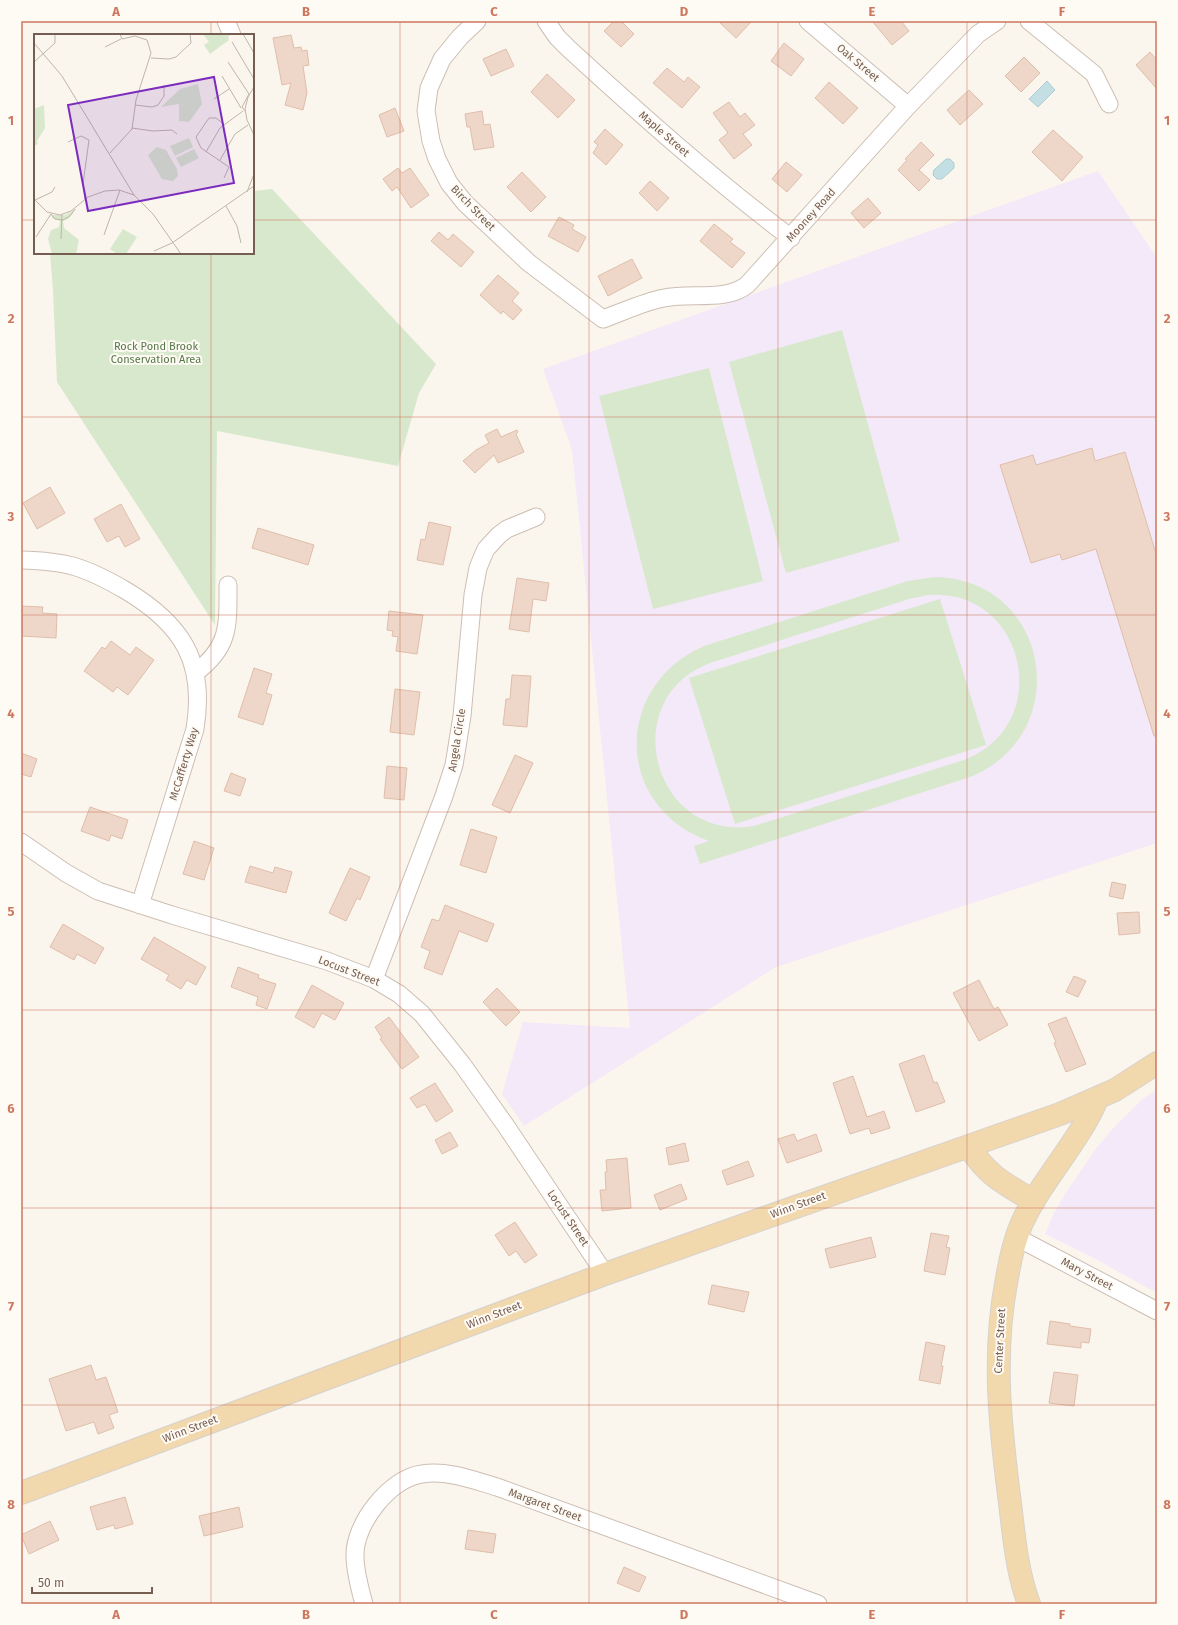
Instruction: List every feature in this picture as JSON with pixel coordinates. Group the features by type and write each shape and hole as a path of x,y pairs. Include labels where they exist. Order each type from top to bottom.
{"main road":[{"name":"Winn Street","path":"21,1493 605,1274 1060,1114 1115,1090 1157,1063"},
{"name":"Center Street","path":"1029,1604 1020,1575 1003,1450 998,1387 998,1349 1001,1312 1016,1237 1034,1201 1081,1132 1097,1099"},
{"path":"969,1146 983,1167 993,1176 1034,1201"}],"street":[{"path":"226,21 232,34"},
{"name":"Birch Street","path":"477,21 460,37 442,59 429,88 426,111 431,141 437,159 449,183 465,203 529,263 603,319"},
{"name":"Maple Street","path":"546,21 557,37 568,48 658,129 726,187 791,238"},
{"name":"Oak Street","path":"808,21 908,106"},
{"name":"Mooney Road","path":"603,319 666,297 725,294 740,290 747,285 791,238 908,106 978,34 997,21"},
{"path":"1029,21 1094,74 1109,104"},
{"name":"Angela Circle","path":"374,979 444,796 454,765 459,735 469,630 478,568 486,549 499,535 507,529 536,517"},
{"name":"McCafferty Way","path":"21,560 55,562 81,568 109,581 161,614 176,631 188,651 195,673 198,700 196,729 140,904"},
{"path":"195,673 210,661 220,648 228,620 228,584"},
{"name":"Locust Street","path":"21,842 66,874 88,886 111,895 327,961 374,979 385,985 412,1005 439,1034 506,1126 605,1274"},
{"name":"Mary Street","path":"1016,1237 1157,1311"},
{"name":"Margaret Street","path":"364,1604 354,1556 357,1540 369,1513 385,1494 405,1480 421,1474 439,1473 497,1487 818,1604"}],"shaded area":[{"path":"1098,171 1157,258 1157,843 776,967 524,1126 502,1094 523,1022 630,1028 572,450 543,369"},
{"path":"1157,1089 1157,1293 1090,1256 1045,1234 1054,1213 1067,1191 1097,1147 1117,1124 1143,1099"}],"green space":[{"name":"Rock Pond Brook Conservation Area","path":"272,189 436,364 419,393 398,466 217,431 215,625 57,382 50,254 254,254 254,191"},
{"path":"842,330 900,541 786,573 729,362"},
{"path":"709,368 763,581 653,609 599,396"},
{"path":"935,577 974,584 1004,603 1025,630 1035,662 1036,695 1025,728 1004,756 970,777 700,864 694,846 709,841 678,824 655,802 642,775 637,746 641,716 653,689 674,664 704,646 908,581","holes":["928,595 961,598 988,612 1007,634 1017,661 1019,690 1011,718 993,743 964,760 754,826 719,825 691,813 671,791 658,764 656,735 663,706 680,681 710,663 909,599"]},
{"path":"940,599 986,745 735,824 689,678"}],"water":[{"path":"1047,81 1055,90 1038,107 1029,99"},
{"path":"946,159 950,159 954,163 954,168 942,179 937,179 933,175 934,170"}],"building":[{"path":"614,21 621,21 634,34 621,47 604,31"},
{"path":"718,21 752,21 736,38"},
{"path":"872,21 901,21 909,31 892,45"},
{"path":"291,35 294,48 301,47 302,51 307,50 309,65 303,66 307,93 303,110 285,105 291,83 282,85 273,38"},
{"path":"784,43 804,59 791,76 771,61"},
{"path":"506,49 514,66 491,76 483,59"},
{"path":"1150,52 1157,60 1157,89 1136,65"},
{"path":"1024,57 1040,73 1021,92 1005,76"},
{"path":"667,68 684,82 688,77 700,87 682,108 653,83"},
{"path":"547,74 575,100 558,118 531,92"},
{"path":"829,82 858,108 843,124 815,98"},
{"path":"969,90 983,104 960,125 947,110"},
{"path":"729,102 740,117 745,113 755,125 743,134 752,145 734,159 719,140 728,133 713,113"},
{"path":"395,108 404,131 387,137 379,115"},
{"path":"482,111 484,125 490,124 494,147 474,150 470,127 467,127 465,114"},
{"path":"605,129 623,145 606,165 593,153 598,145 594,142"},
{"path":"1053,130 1083,157 1062,181 1032,152"},
{"path":"921,142 934,155 919,170 930,180 919,191 898,170 907,160 905,159"},
{"path":"786,162 802,175 787,192 772,179"},
{"path":"398,168 402,173 410,168 429,195 411,208 397,187 392,191 383,179"},
{"path":"522,172 546,197 531,212 507,187"},
{"path":"650,181 669,198 657,211 639,193"},
{"path":"868,198 881,213 864,228 851,213"},
{"path":"559,217 574,225 572,229 586,237 578,252 548,236"},
{"path":"714,224 733,239 730,242 745,253 732,268 700,241"},
{"path":"439,232 448,240 453,234 474,252 461,267 431,241"},
{"path":"632,259 642,278 608,296 598,276"},
{"path":"498,275 519,293 512,301 522,310 513,320 503,311 501,314 480,295"},
{"path":"497,429 501,437 517,430 518,432 516,434 524,452 498,463 494,455 475,473 463,461 476,450 489,443 485,435"},
{"path":"1092,448 1095,461 1125,452 1157,557 1157,736 1154,736 1096,549 1062,560 1060,554 1031,563 1000,465 1033,455 1036,465"},
{"path":"50,487 65,513 37,529 23,503"},
{"path":"121,504 140,539 125,547 119,536 107,542 94,519"},
{"path":"429,522 451,527 443,565 417,560 421,539 425,540"},
{"path":"258,528 314,545 308,565 252,548"},
{"path":"517,578 549,583 546,601 533,599 529,632 509,629"},
{"path":"21,606 43,607 42,613 57,614 56,638 21,636"},
{"path":"389,611 423,615 417,654 396,651 398,637 392,636 393,631 387,630"},
{"path":"111,641 130,655 136,647 154,660 128,695 117,687 113,692 84,671 102,647 105,649"},
{"path":"254,668 272,674 266,693 272,695 263,725 238,717"},
{"path":"512,675 531,676 527,727 503,725 506,699 510,699"},
{"path":"395,689 420,692 414,735 390,732"},
{"path":"21,753 37,759 31,777 21,774"},
{"path":"515,755 533,763 510,813 492,805"},
{"path":"387,766 407,768 404,800 384,798"},
{"path":"231,773 246,779 240,796 224,791"},
{"path":"90,807 128,820 122,839 111,835 109,841 81,831"},
{"path":"471,829 497,837 486,873 460,865"},
{"path":"194,841 214,848 204,880 183,874"},
{"path":"250,866 273,873 275,867 292,872 286,893 245,882"},
{"path":"350,868 370,877 360,900 357,898 346,921 329,913"},
{"path":"1112,882 1126,885 1123,899 1109,896"},
{"path":"445,905 494,924 487,942 459,931 442,975 424,968 430,951 421,947 432,919 439,921"},
{"path":"1139,912 1140,933 1119,935 1117,913"},
{"path":"63,924 104,948 95,964 77,954 74,960 50,947"},
{"path":"154,937 206,967 196,985 187,980 181,989 166,980 169,975 141,959"},
{"path":"238,967 259,975 258,978 276,984 267,1009 256,1005 258,997 231,987"},
{"path":"1074,976 1086,981 1078,997 1066,992"},
{"path":"979,980 994,1009 998,1007 1008,1025 979,1041 953,993"},
{"path":"312,985 344,1003 335,1020 322,1013 314,1028 295,1017"},
{"path":"497,988 520,1012 506,1026 483,1002"},
{"path":"389,1017 419,1057 402,1069 380,1039 382,1038 375,1027"},
{"path":"1066,1017 1086,1064 1066,1072 1048,1024"},
{"path":"924,1055 934,1083 937,1082 945,1102 916,1112 899,1064"},
{"path":"853,1076 867,1117 884,1111 890,1128 871,1134 869,1128 850,1134 833,1083"},
{"path":"435,1083 453,1111 436,1122 425,1104 417,1108 410,1098"},
{"path":"450,1132 458,1146 442,1154 435,1140"},
{"path":"794,1134 797,1141 816,1134 822,1151 787,1163 778,1139"},
{"path":"685,1143 689,1161 669,1165 666,1148"},
{"path":"627,1158 631,1208 602,1211 600,1190 606,1190 606,1160"},
{"path":"748,1161 754,1176 727,1185 722,1171"},
{"path":"681,1184 687,1199 660,1210 654,1195"},
{"path":"515,1222 537,1255 525,1263 516,1251 509,1256 495,1235"},
{"path":"931,1233 949,1236 946,1247 950,1248 945,1275 924,1271"},
{"path":"871,1237 876,1257 830,1268 825,1249"},
{"path":"712,1285 749,1292 744,1312 708,1304"},
{"path":"1050,1321 1091,1329 1089,1343 1081,1342 1081,1348 1047,1344"},
{"path":"926,1342 945,1346 941,1366 943,1366 940,1384 919,1380"},
{"path":"91,1365 96,1380 106,1377 118,1412 109,1415 114,1428 98,1434 94,1422 66,1431 49,1379"},
{"path":"1054,1372 1078,1375 1074,1406 1049,1403"},
{"path":"125,1497 133,1524 115,1529 114,1525 97,1530 90,1507"},
{"path":"239,1507 243,1527 204,1536 199,1516"},
{"path":"50,1521 59,1540 29,1554 21,1535"},
{"path":"468,1530 496,1534 493,1553 465,1549"},
{"path":"624,1567 646,1577 639,1592 617,1583"}]}
